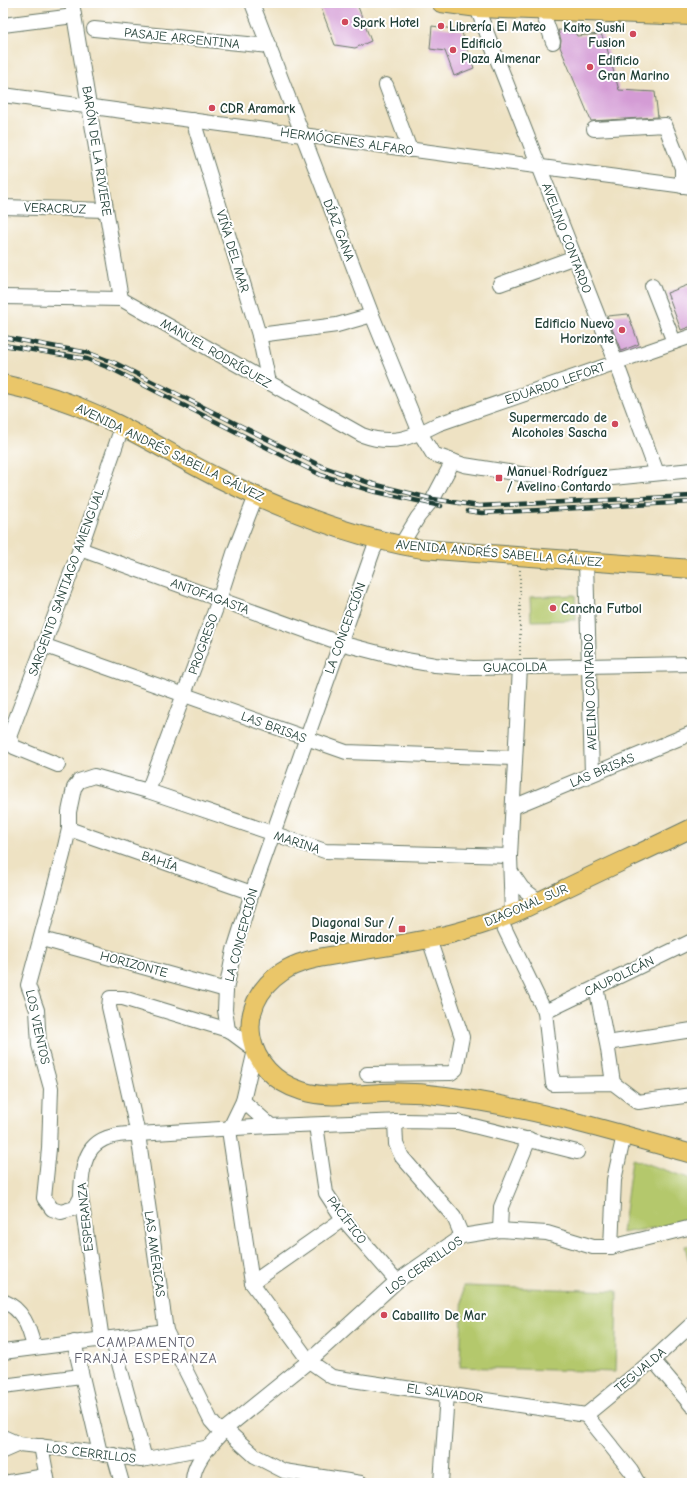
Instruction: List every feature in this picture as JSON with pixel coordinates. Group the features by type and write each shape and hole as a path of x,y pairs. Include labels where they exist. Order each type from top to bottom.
{"main road":[{"path":"442,3 542,10 692,16"},
{"name":"AVENIDA ANDRÉS SABELLA GÁLVEZ","path":"3,384 68,402 122,427 209,474 256,496 346,530 379,540 402,546 520,557 692,569"},
{"name":"DIAGONAL SUR","path":"254,1050 251,1032 251,1019 259,996 276,976 289,968 302,962 430,939 506,916 692,828"},
{"path":"254,1050 262,1065 273,1076 288,1086 303,1092 325,1095 410,1093 446,1096 540,1113 692,1154"}],"street":[{"name":"DÍAZ GANA","path":"252,3 372,315 420,434 432,454 453,462"},
{"name":"AVELINO CONTARDO","path":"476,6 616,362 657,473"},
{"path":"3,25 73,10"},
{"name":"BARÓN DE LA RIVIERE","path":"73,10 121,299"},
{"path":"542,10 553,42"},
{"name":"PASAJE ARGENTINA","path":"94,29 269,46"},
{"path":"386,85 410,150"},
{"name":"HERMÓGENES ALFARO","path":"3,95 687,187"},
{"name":"VIÑA DEL MAR","path":"193,120 259,335 269,383"},
{"path":"594,129 665,125 682,168 687,187"},
{"name":"VERACRUZ","path":"3,207 106,210"},
{"path":"500,284 574,257"},
{"path":"652,286 674,342"},
{"name":"MANUEL RODRÍGUEZ","path":"3,296 121,299 362,436 373,440 403,440 420,434"},
{"path":"259,335 337,325 372,315"},
{"name":"EDUARDO LEFORT","path":"420,434 438,424 692,336"},
{"name":"SARGENTO SANTIAGO AMENGUAL","path":"58,765 14,747 9,737 80,549 122,427"},
{"path":"402,546 418,517 433,499 453,462 488,470 558,480 583,481 692,470"},
{"name":"PROGRESO","path":"148,791 219,600 234,550 256,496"},
{"name":"LA CONCEPCIÓN","path":"228,1030 225,1010 226,990 234,950 272,834 373,552 379,540"},
{"name":"ANTOFAGASTA","path":"80,549 340,643"},
{"name":"AVELINO CONTARDO","path":"586,562 592,774"},
{"name":"GUACOLDA","path":"340,643 406,660 435,665 473,668 692,664"},
{"name":"LAS BRISAS","path":"43,645 335,749 351,752 514,758"},
{"path":"520,667 514,758 510,856 511,872 506,916 545,1012 553,1084 613,1083 638,1102 692,1095"},
{"name":"LAS BRISAS","path":"513,807 692,733"},
{"name":"MARINA","path":"94,776 148,791 314,849 335,852 510,856"},
{"name":"LOS VIENTOS","path":"80,1197 75,1208 61,1212 52,1209 44,1198 49,1149 51,1088 40,1045 36,1010 28,985 42,939 69,829 69,812 74,788 79,781 94,776"},
{"name":"BAHÍA","path":"69,829 252,892"},
{"path":"511,872 528,894 539,901"},
{"name":"HORIZONTE","path":"42,939 226,990"},
{"path":"367,1074 451,1073 456,1069 462,1037 430,939"},
{"name":"CAUPOLICÁN","path":"545,1012 692,940"},
{"path":"596,987 613,1083"},
{"name":"LAS AMÉRICAS","path":"228,1030 123,998 110,998 109,1007 138,1134 166,1331 211,1421 218,1429 225,1429 255,1456 285,1477 361,1483"},
{"path":"228,1030 254,1050 243,1102 229,1130 252,1283 309,1361"},
{"path":"607,1043 692,1030"},
{"path":"243,1102 271,1126"},
{"path":"395,1121 396,1144 402,1157 454,1217 462,1236"},
{"name":"ESPERANZA","path":"145,1459 107,1339 80,1197 81,1175 90,1150 98,1141 120,1133 138,1134 229,1130 271,1126 395,1121 458,1122 578,1152"},
{"name":"PACÍFICO","path":"316,1125 326,1193 343,1219 397,1281"},
{"path":"611,1247 614,1180 624,1135"},
{"path":"500,1230 501,1207 530,1139"},
{"path":"252,1283 343,1219"},
{"name":"LOS CERRILLOS","path":"225,1429 309,1361 397,1281 462,1236 500,1230 547,1233 593,1247 611,1247 692,1227"},
{"path":"3,1301 12,1304 22,1315 29,1328 34,1347"},
{"name":"TEGUALDA","path":"586,1414 653,1360 692,1324"},
{"path":"3,1352 166,1331"},
{"path":"74,1342 100,1453"},
{"path":"653,1360 692,1406"},
{"name":"EL SALVADOR","path":"309,1361 332,1377 586,1414"},
{"path":"3,1386 81,1376"},
{"path":"441,1483 447,1394"},
{"path":"586,1414 631,1470 638,1483"},
{"path":"193,1483 193,1476 202,1456 225,1429"},
{"name":"LOS CERRILLOS","path":"3,1437 19,1444 145,1459 210,1447"},
{"name":"LOS CERRILLOS","path":"3,1451 19,1444"},
{"path":"4,1483 46,1480 41,1446"},
{"path":"114,1456 122,1483"}],"path":[{"path":"520,557 520,667"}],"green space":[{"name":"Cancha Futbol","path":"575,595 576,620 531,621 530,597"},
{"path":"632,1159 692,1179 692,1222 622,1233"},
{"path":"692,1245 692,1274 685,1246"},
{"path":"463,1286 617,1291 615,1372 460,1367"}],"building":[{"name":"Spark Hotel","path":"319,3 357,4 371,41 355,48 335,45"},
{"name":"Edificio Plaza Almenar","path":"432,26 461,30 474,68 454,76 445,51 430,49"},
{"name":"Edificio Gran Marino","path":"558,30 574,31 577,36 601,34 606,45 619,90 655,92 658,117 591,121 560,47 561,40"},
{"path":"688,285 692,297 692,326 681,330 667,293"},
{"name":"Edificio Nuevo Horizonte","path":"628,314 639,344 621,351 607,316"}],"railway":[{"path":"3,337 89,353 115,363 323,467 373,484 433,499 479,506 692,496"},
{"path":"3,345 87,359 112,369 321,475 372,491 441,506"},
{"path":"468,511 482,513 692,502"}],"place":[{"name":"Spark Hotel","path":"345,22"},
{"name":"Librería El Mateo","path":"441,26"},
{"name":"Kaito Sushi Fusion","path":"633,34"},
{"name":"Edificio Plaza Almenar","path":"453,50"},
{"name":"Edificio Gran Marino","path":"590,67"},
{"name":"CDR Aramark","path":"212,108"},
{"name":"Edificio Nuevo Horizonte","path":"622,330"},
{"name":"Supermercado de Alcoholes Sascha","path":"615,424"},
{"name":"Manuel Rodríguez / Avelino Contardo","path":"499,478"},
{"name":"Cancha Futbol","path":"553,608"},
{"name":"Diagonal Sur / Pasaje Mirador","path":"402,929"},
{"name":"Caballito De Mar","path":"384,1315"}],"district":[{"name":"CAMPAMENTO FRANJA ESPERANZA","path":"146,1350"}]}
